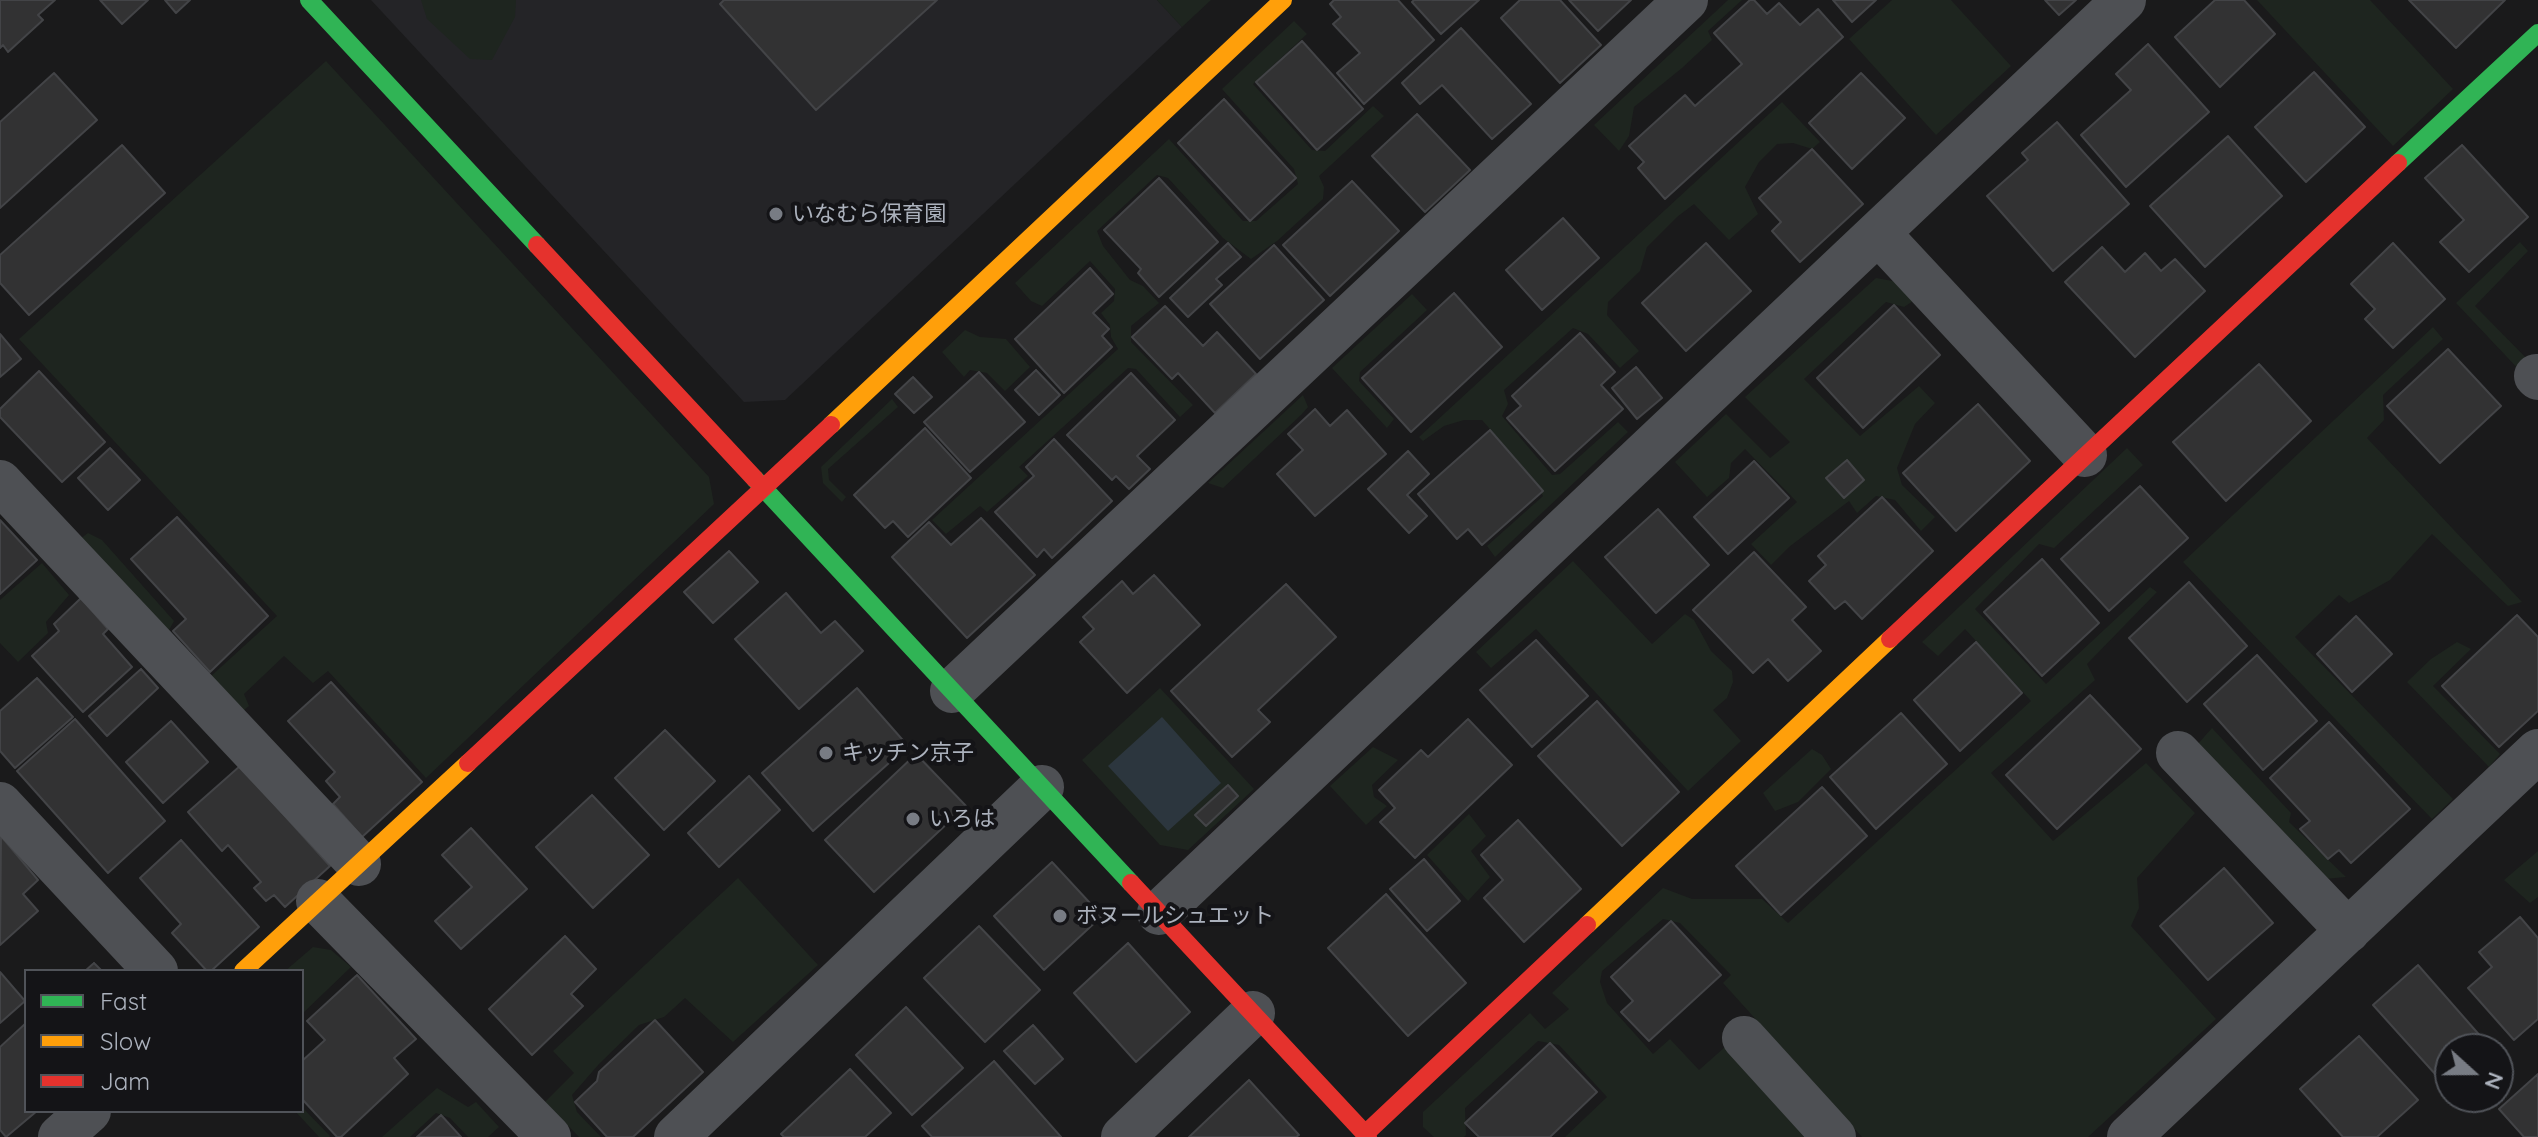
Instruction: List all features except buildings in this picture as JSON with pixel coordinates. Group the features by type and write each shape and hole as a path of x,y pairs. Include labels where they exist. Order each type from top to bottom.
{"street":[{"path":"309,0 1366,1136 2085,455 2538,33"},
{"path":"245,969 763,489 1283,0"},
{"path":"952,691 1686,0"},
{"path":"1159,913 2124,0"},
{"path":"1879,234 2085,455"},
{"path":"0,482 359,864"},
{"path":"2129,1137 2538,751"},
{"path":"2178,753 2348,931"},
{"path":"676,1137 1042,787"},
{"path":"0,804 154,969"},
{"path":"318,901 549,1137"},
{"path":"1123,1137 1253,1013"},
{"path":"1744,1038 1834,1137"}],"shaded area":[{"name":"いなむら保育園","path":"371,0 1157,0 1182,27 785,400 744,402"},
{"path":"421,0 516,0 515,17 492,60 470,59 427,19"},
{"path":"1157,0 1211,0 1182,27"},
{"path":"1728,0 1742,0 1708,31 1712,40 1634,107 1629,136 1619,151 1594,125"},
{"path":"1892,0 1951,0 2011,66 1936,135 1849,39"},
{"path":"2257,0 2370,0 2453,89 2393,146"},
{"path":"1294,21 1307,34 1253,84 1312,150 1325,151 1373,106 1384,116 1319,176 1324,187 1323,199 1277,241 1251,259 1223,238 1168,178 1157,175 1097,231 1103,246 1130,280 1143,286 1159,303 1131,326 1131,342 1193,405 1180,417 1136,369 1128,368 1019,467 1028,476 987,512 980,506 946,534 932,520 1118,349 1111,337 1110,325 1101,313 1114,301 1115,289 1090,261 1042,306 1031,301 1015,283 1169,139 1243,221 1256,221 1298,184 1294,169 1222,89"},
{"path":"326,61 709,477 714,504 426,778 328,671 313,683 284,656 244,694 249,706 237,716 76,542 88,533 102,540 174,621 168,632 210,677 277,616 19,339"},
{"path":"1782,102 1820,142 1812,149 1793,143 1777,144 1759,162 1745,187 1758,214 1729,240 1694,204 1647,247 1640,271 1608,302 1607,315 1639,351 1620,368 1588,334 1573,328 1504,390 1508,404 1502,416 1552,475 1560,474 1618,422 1628,432 1495,557 1487,546 1543,496 1536,482 1482,420 1464,420 1444,426 1423,441 1419,437"},
{"path":"2520,242 2528,251 2475,306 2533,365 2523,374 2456,303"},
{"path":"1876,278 1904,283 1919,297 1904,307 1886,302 1804,379 1860,436 1919,386 1935,403 1915,424 1897,468 1902,485 1935,517 1921,531 1895,500 1876,496 1857,513 1849,501 1789,547 1771,565 1751,544 1797,502 1745,449 1731,463 1729,478 1707,497 1675,462 1726,414 1770,458 1790,442 1745,397"},
{"path":"1412,294 1427,310 1360,372 1359,381 1394,419 1387,428 1332,368"},
{"path":"2433,327 2443,339 2383,395 2384,420 2367,438 2522,602 2508,606 2432,534 2390,580 2349,603 2339,595 2295,637 2453,799 2432,819 2183,562"},
{"path":"965,330 980,337 1006,339 1030,367 1005,391 987,373 970,370 964,377 942,352"},
{"path":"1303,395 1308,407 1302,414 1223,488 1208,483"},
{"path":"892,399 898,407 828,469 829,480 846,497 842,502 823,483 821,467"},
{"path":"2127,448 2143,465 2054,548 2039,544 1975,609 2046,684 2150,587 2157,592 2087,664 2095,680 1991,773 2053,841 2146,763 2195,813 2137,878 2139,908 2131,926 2216,1019 2088,1137 1862,1137 1723,983 1731,975 1680,923 1663,919 1602,971 1600,982 1607,1003 1653,1054 1670,1039 1699,1070 1725,1047 1807,1137 1565,1137 1607,1097 1559,1045 1538,1041 1465,1108 1464,1137 1434,1137 1423,1127 1423,1112 1530,1013 1545,1029 1569,1009 1552,993 1663,888 1692,899 1762,899 1788,923 2031,701 1965,629 1938,656 1922,642"},
{"path":"1573,561 1652,644 1685,614 1694,620 1711,651 1732,671 1733,682 1727,698 1713,710 1741,741 1688,791 1536,629 1491,668 1476,652"},
{"path":"42,563 69,595 46,622 48,633 18,662 0,643 0,600"},
{"path":"2457,642 2471,649 2433,686 2500,754 2489,767 2407,682 2431,659"},
{"path":"1160,688 1254,789 1188,850 1160,845 1082,760"},
{"path":"1162,717 1221,783 1168,831 1108,766"},
{"path":"2212,728 2291,813 2289,822 2346,877 2325,879 2196,746"},
{"path":"1373,747 1398,760 1372,785 1374,797 1387,806 1366,825 1330,786"},
{"path":"1812,749 1822,755 1831,769 1798,802 1775,811 1763,793"},
{"path":"1469,814 1486,836 1471,851 1490,877 1468,901 1427,855"},
{"path":"2538,851 2538,897 2530,903 2504,880"},
{"path":"738,878 818,965 733,1042 685,998 664,1017 639,1025 572,1095 577,1112 601,1137 579,1137 545,1102 574,1073 553,1051"},
{"path":"313,947 331,950 351,967 304,1012 304,969 287,969"},
{"path":"437,1088 468,1107 476,1102 499,1127 488,1137 468,1137 450,1118 436,1113 410,1137 382,1137"},
{"path":"304,1109 330,1136 319,1137 297,1113 304,1113"}],"traffic: fast":[{"path":"309,0 537,245"},
{"path":"2398,163 2538,33"},
{"path":"755,479 1131,883"}],"traffic: slow":[{"path":"831,425 1283,0"},
{"path":"1587,925 1890,639"},
{"path":"245,969 468,763"}],"traffic: jam":[{"path":"1890,639 2398,163"},
{"path":"537,245 755,479"},
{"path":"468,763 831,425"},
{"path":"1131,883 1368,1137"},
{"path":"1365,1134 1587,925"}],"place":[{"name":"いなむら保育園","path":"776,214"},
{"name":"キッチン京子","path":"826,753"},
{"name":"いろは","path":"913,819"},
{"name":"ボヌールシュエット","path":"1060,916"}]}
